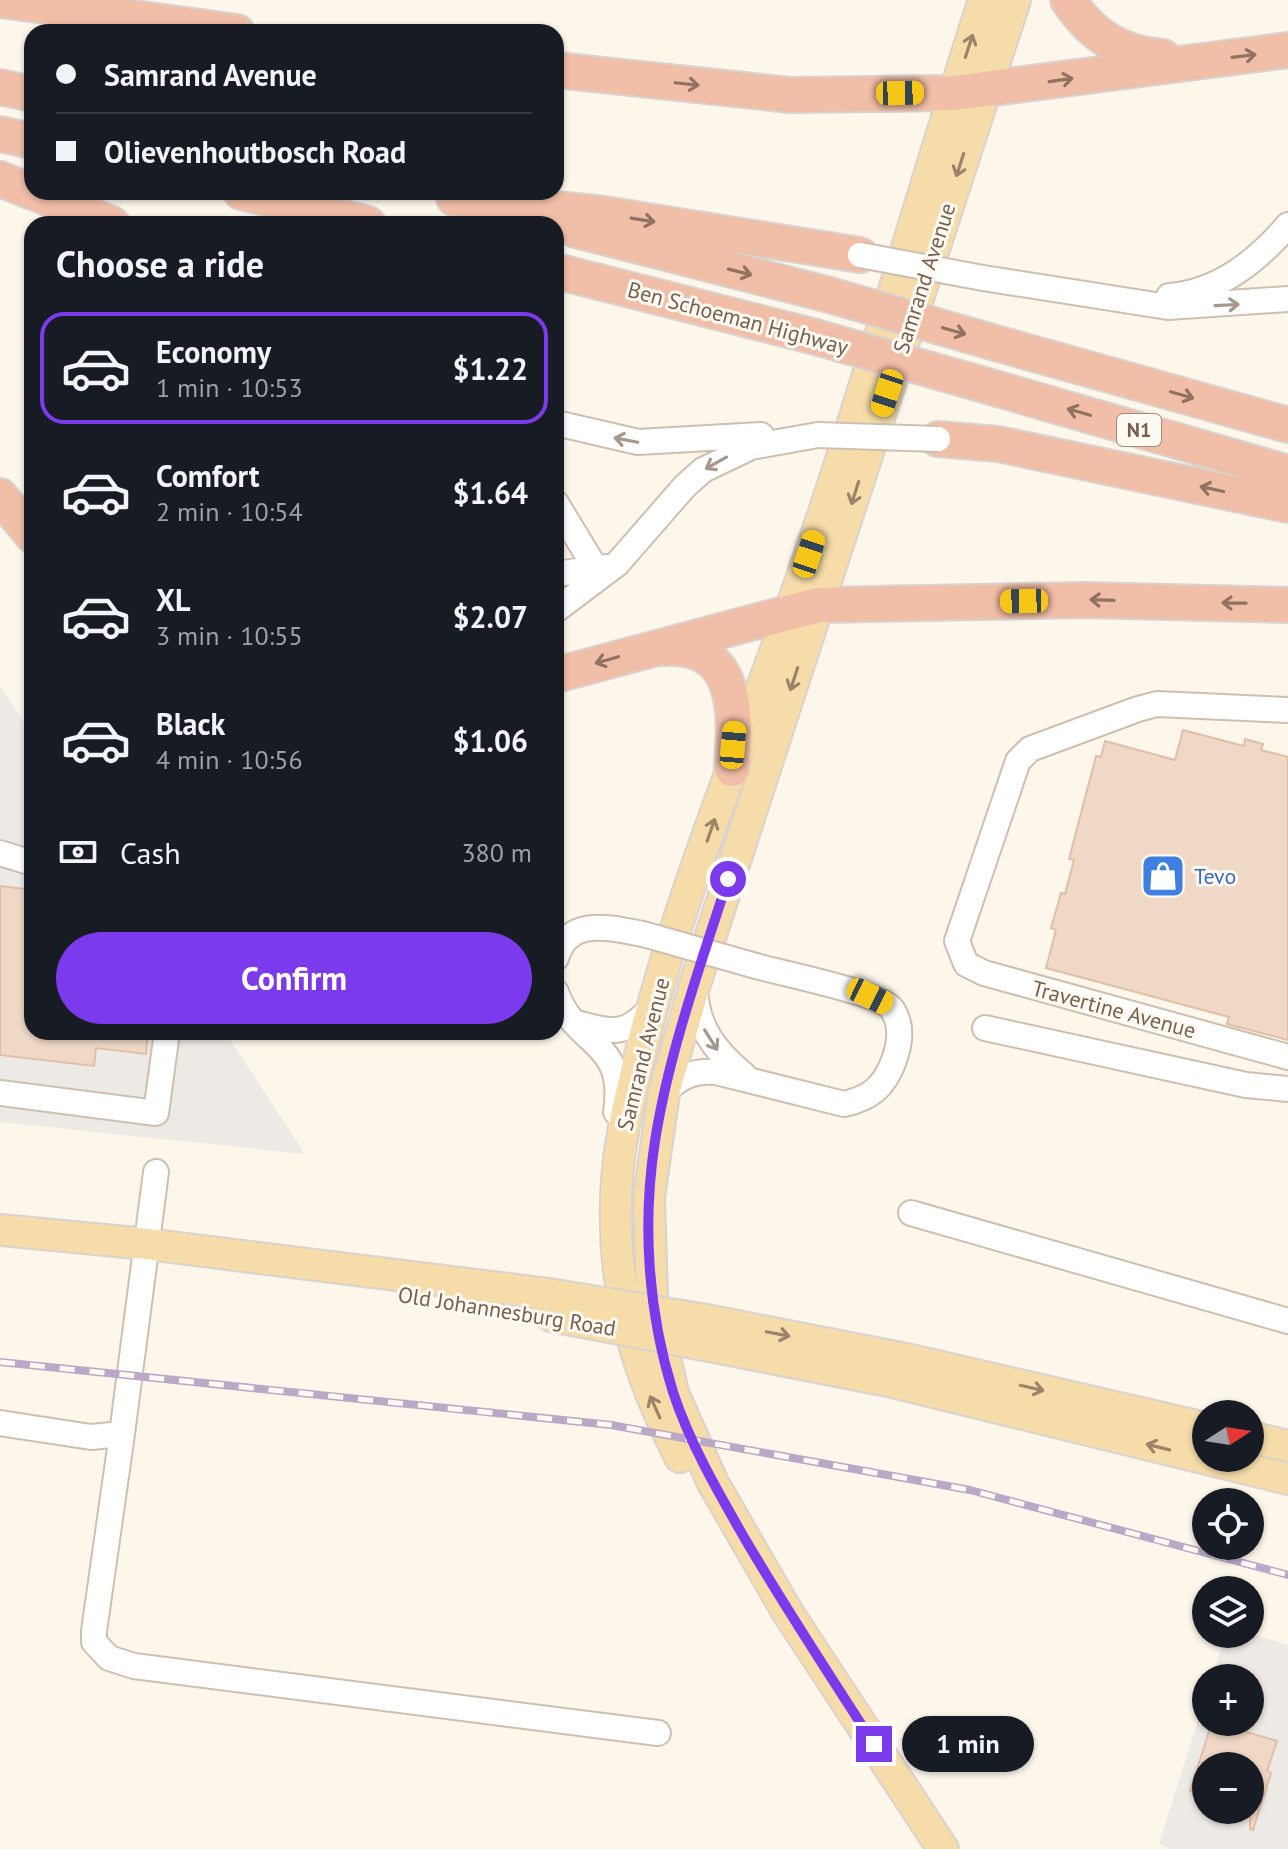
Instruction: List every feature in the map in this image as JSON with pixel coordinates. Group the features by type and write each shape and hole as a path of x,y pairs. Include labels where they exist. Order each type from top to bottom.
{"highway":[{"path":"1,0 178,24"},
{"path":"1068,0 1094,31 1123,51 1200,61"},
{"path":"564,71 790,95 969,92 1288,50"},
{"path":"0,87 24,92"},
{"path":"0,134 24,139"},
{"path":"0,179 24,189"},
{"path":"52,200 92,216"},
{"path":"273,200 336,216"},
{"name":"Ben Schoeman Highway","path":"461,200 524,216"},
{"path":"485,200 604,214 860,255"},
{"name":"Ben Schoeman Highway","path":"564,226 826,294 1288,425"},
{"name":"Ben Schoeman Highway","path":"564,273 812,336 1288,473"},
{"path":"938,439 998,444 1288,505"},
{"path":"0,496 24,525"},
{"path":"564,673 804,608 1083,600 1288,605"},
{"path":"647,649 677,648 698,654 716,666 727,682 733,700 732,769"}],"main road":[{"name":"Samrand Avenue","path":"788,1613 697,1451 673,1393 652,1298 649,1212 654,1143 664,1093 804,608 969,92 984,0"},
{"name":"Samrand Avenue","path":"969,92 1015,0"},
{"name":"Samrand Avenue","path":"788,1613 716,1517 653,1404 632,1348 620,1293 616,1199 625,1117 652,1007 732,769 804,608"},
{"name":"Old Johannesburg Road","path":"0,1230 548,1304 698,1331 911,1360 1192,1425"},
{"name":"Old Johannesburg Road","path":"0,1243 146,1251"},
{"name":"Old Johannesburg Road","path":"698,1331 1288,1479"},
{"path":"1264,1440 1288,1446"},
{"path":"788,1613 943,1849"}],"street":[{"path":"1083,293 1152,297 1198,290 1264,254 1288,225"},
{"path":"860,255 1168,307 1288,299"},
{"path":"564,425 638,442 769,434 938,439"},
{"path":"564,603 607,567 703,470 751,447 816,435"},
{"path":"564,513 607,567"},
{"path":"564,573 607,567"},
{"name":"Travertine Avenue","path":"1288,710 1157,704 1030,749 1018,761 957,941 966,964 984,973 1288,1057"},
{"path":"0,853 24,860"},
{"path":"564,943 580,930 598,926 643,934 870,996 891,1006 900,1025 897,1052 889,1072 880,1088 858,1101 844,1104 716,1072 698,1071 676,1080 664,1093"},
{"path":"695,984 700,1022 706,1035 720,1054 752,1082"},
{"path":"575,1023 619,1031 636,1025 652,1007"},
{"path":"564,1008 610,1059 619,1079 613,1135 616,1199"},
{"path":"985,1028 1246,1085 1288,1089"},
{"path":"0,1093 156,1113 166,1040"},
{"path":"156,1172 94,1631 94,1642 99,1651 109,1658 134,1666 658,1733"},
{"path":"911,1213 1288,1321"},
{"path":"0,1423 91,1437 122,1434"}],"shaded area":[{"path":"0,686 24,723 24,1040 230,1040 305,1154 0,1122"},
{"path":"1264,1637 1288,1645 1288,1849 1170,1849 1159,1843 1193,1736 1264,1736 1264,1664 1216,1664 1222,1648 1264,1648"}],"building":[{"name":"Tevo","path":"1183,730 1244,746 1245,739 1263,744 1261,750 1288,757 1288,1040 1227,1024 1229,1017 1046,968 1056,930 1051,928 1074,860 1069,859 1096,756 1101,757 1105,741 1175,760"},
{"path":"0,886 24,889 24,1040 147,1040 146,1054 96,1048 94,1066 0,1055"},
{"path":"1208,1736 1260,1736 1277,1741 1267,1771 1271,1773 1264,1795 1264,1752 1202,1752"}],"railway":[{"path":"0,1362 611,1425 970,1490 1288,1575"}],"place":[{"name":"Tevo","path":"1163,876"}],"route":[{"path":"728,879 664,1093 654,1143 649,1197 652,1298 673,1393 697,1451 788,1613 874,1744"}]}
